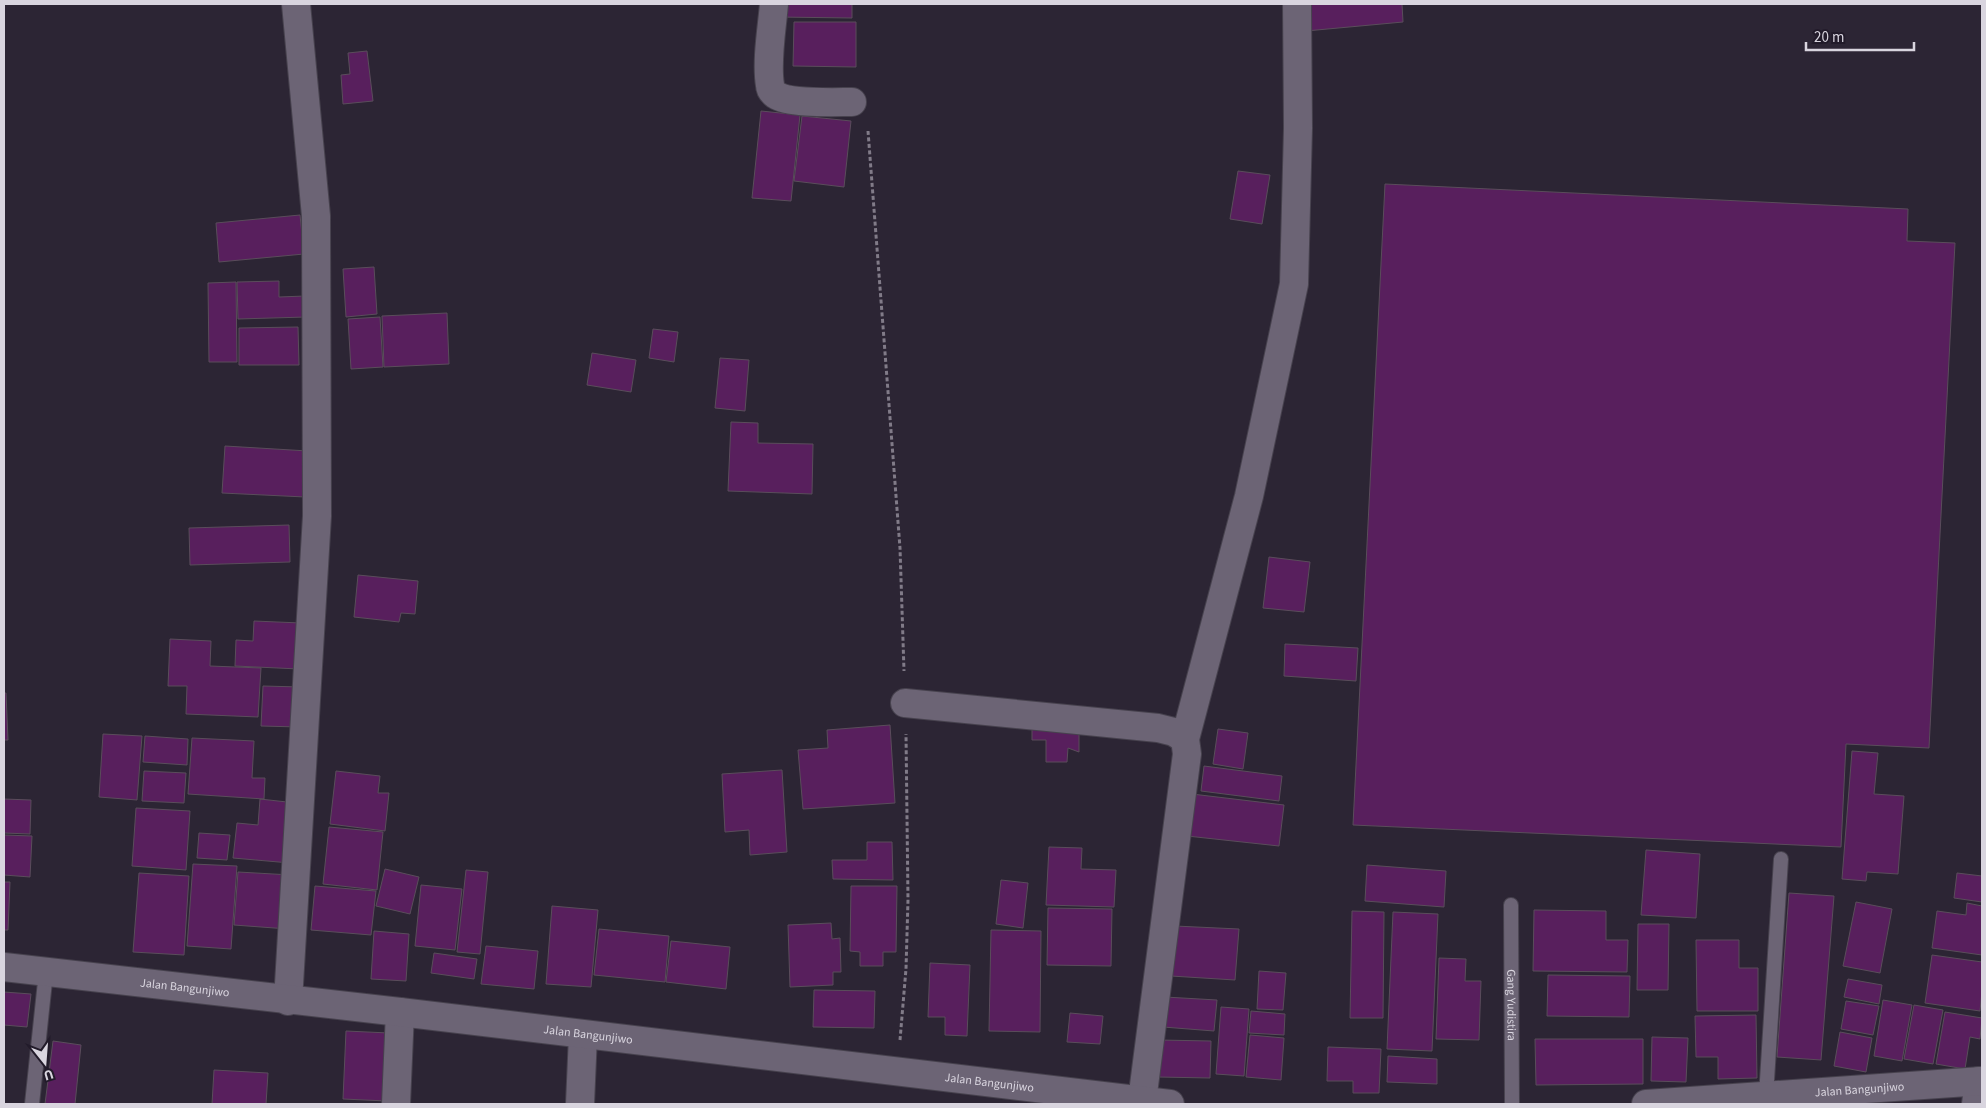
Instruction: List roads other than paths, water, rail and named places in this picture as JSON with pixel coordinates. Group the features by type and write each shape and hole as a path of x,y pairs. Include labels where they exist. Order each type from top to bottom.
{"street":[{"path":"288,1001 317,516 316,216 296,4"},
{"path":"774,4 770,60 770,85 772,91 776,95 789,100 852,102"},
{"path":"1142,1101 1187,754 1185,739 1249,496 1294,284 1298,128 1297,4"},
{"path":"905,703 1158,728 1174,732 1185,739"},
{"name":"Jalan Bangunjiwo","path":"4,967 288,1001 400,1012 1170,1104"},
{"path":"396,1104 400,1012"},
{"path":"580,1104 583,1035"},
{"name":"Jalan Bangunjiwo","path":"1646,1104 1766,1096 1979,1089"}],"lane":[{"path":"1766,1096 1781,859"},
{"name":"Gang Yudistira","path":"1511,905 1512,1104"},
{"path":"32,1104 46,972"}]}
